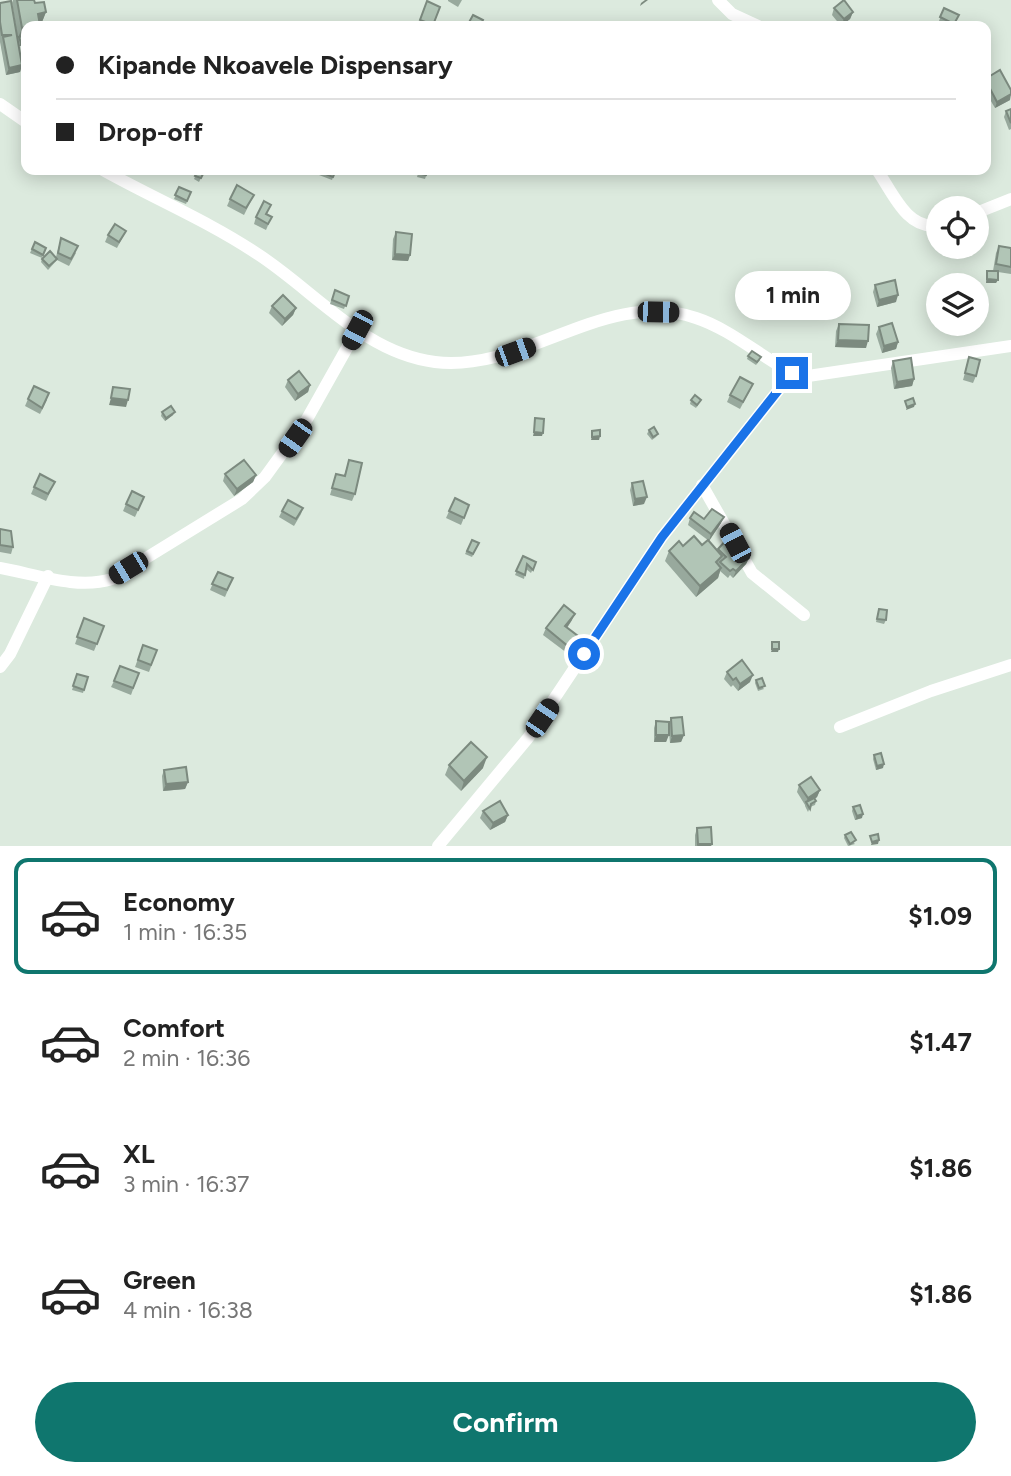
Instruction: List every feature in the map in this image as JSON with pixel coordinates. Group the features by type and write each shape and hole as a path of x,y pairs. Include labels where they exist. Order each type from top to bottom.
{"street":[{"path":"719,0 732,14 747,21"},
{"path":"0,104 21,119"},
{"path":"112,175 257,253 357,330 411,356 435,362 494,359 607,319 640,312 675,312 715,326 792,373 824,375 1011,346"},
{"path":"881,175 910,217 926,225"},
{"path":"989,208 1011,199"},
{"path":"0,568 87,584 112,579 242,499 265,477 295,438 357,330"},
{"path":"439,846 528,738 618,601 702,485 792,373"},
{"path":"702,485 752,573 804,615"},
{"path":"0,667 10,654 48,576"},
{"path":"840,727 931,691 1011,665"}],"building":[{"path":"17,0 44,2 46,12 38,14 39,21 21,22"},
{"path":"844,0 853,12 844,19 834,8"},
{"path":"11,1 21,65 9,68 3,37 12,35 2,35 0,3"},
{"path":"427,1 440,7 435,21 420,20"},
{"path":"944,8 959,15 956,21 940,17"},
{"path":"473,15 483,20 482,21 470,21"},
{"path":"1000,70 1011,94 997,102 991,90 991,75"},
{"path":"1011,109 1011,123 1006,111"},
{"path":"237,185 254,195 246,208 230,199"},
{"path":"179,187 191,192 187,201 175,195"},
{"path":"264,201 271,205 266,214 272,217 268,224 256,217"},
{"path":"115,224 126,231 119,242 108,235"},
{"path":"396,232 412,234 410,255 395,254"},
{"path":"61,238 78,246 71,259 58,253"},
{"path":"35,242 46,248 43,255 32,249"},
{"path":"999,246 1011,248 1011,267 996,264"},
{"path":"50,251 57,259 49,266 42,259"},
{"path":"998,271 998,280 989,279 987,273"},
{"path":"895,280 898,295 879,300 875,285"},
{"path":"335,290 349,296 346,306 332,300"},
{"path":"283,295 296,308 285,319 272,306"},
{"path":"892,323 898,342 884,346 879,327"},
{"path":"839,324 869,325 868,341 838,340"},
{"path":"752,351 761,357 757,362 748,356"},
{"path":"969,357 980,360 976,376 965,373"},
{"path":"911,358 914,379 897,382 893,361"},
{"path":"299,371 310,385 298,394 288,380"},
{"path":"740,377 753,384 743,402 730,395"},
{"path":"34,386 49,393 42,408 28,399"},
{"path":"113,387 130,389 128,400 111,398"},
{"path":"695,395 701,400 697,405 691,400"},
{"path":"913,398 915,404 907,407 905,401"},
{"path":"171,406 175,412 166,418 162,412"},
{"path":"535,418 544,419 543,433 534,432"},
{"path":"654,427 658,434 653,437 649,430"},
{"path":"600,430 600,436 592,437 592,431"},
{"path":"244,460 256,475 237,489 225,474"},
{"path":"349,460 362,463 355,494 332,488 336,474 345,476"},
{"path":"40,474 55,482 48,494 34,487"},
{"path":"643,481 647,497 635,499 632,483"},
{"path":"132,491 144,497 138,510 126,504"},
{"path":"455,498 469,505 464,518 449,511"},
{"path":"288,500 303,508 296,519 282,511"},
{"path":"712,509 724,517 711,534 690,518 694,512 704,519"},
{"path":"0,529 11,531 13,547 0,545"},
{"path":"694,536 702,545 708,540 722,556 716,562 721,568 700,586 669,551 679,541 683,546"},
{"path":"728,538 749,558 736,571 730,571 720,562 726,557 718,549"},
{"path":"472,540 479,543 473,554 467,551"},
{"path":"523,556 536,562 533,570 527,564 525,575 516,571"},
{"path":"218,572 233,578 227,590 212,584"},
{"path":"564,605 575,614 565,626 578,636 569,647 546,628"},
{"path":"879,609 887,610 886,620 877,619"},
{"path":"84,618 104,626 97,644 77,637"},
{"path":"772,642 779,642 779,649 772,649"},
{"path":"143,645 157,650 151,665 138,660"},
{"path":"742,660 753,675 740,684 727,672"},
{"path":"120,666 139,673 133,688 114,681"},
{"path":"77,674 88,677 84,690 73,686"},
{"path":"762,678 765,686 759,688 756,680"},
{"path":"682,717 684,735 672,736 671,718"},
{"path":"656,721 669,722 669,735 656,735"},
{"path":"471,742 487,757 464,781 449,765"},
{"path":"881,753 884,764 877,766 874,755"},
{"path":"186,767 188,782 166,784 164,770"},
{"path":"811,777 820,790 808,798 799,785"},
{"path":"814,798 816,801 811,804 810,809 806,802"},
{"path":"500,801 508,815 493,823 483,811"},
{"path":"860,805 863,814 857,816 853,807"},
{"path":"711,827 712,844 698,844 697,828"},
{"path":"851,832 856,840 850,844 845,835"},
{"path":"878,834 879,840 872,842 870,836"}],"route":[{"path":"584,654 662,537 792,373"}]}
